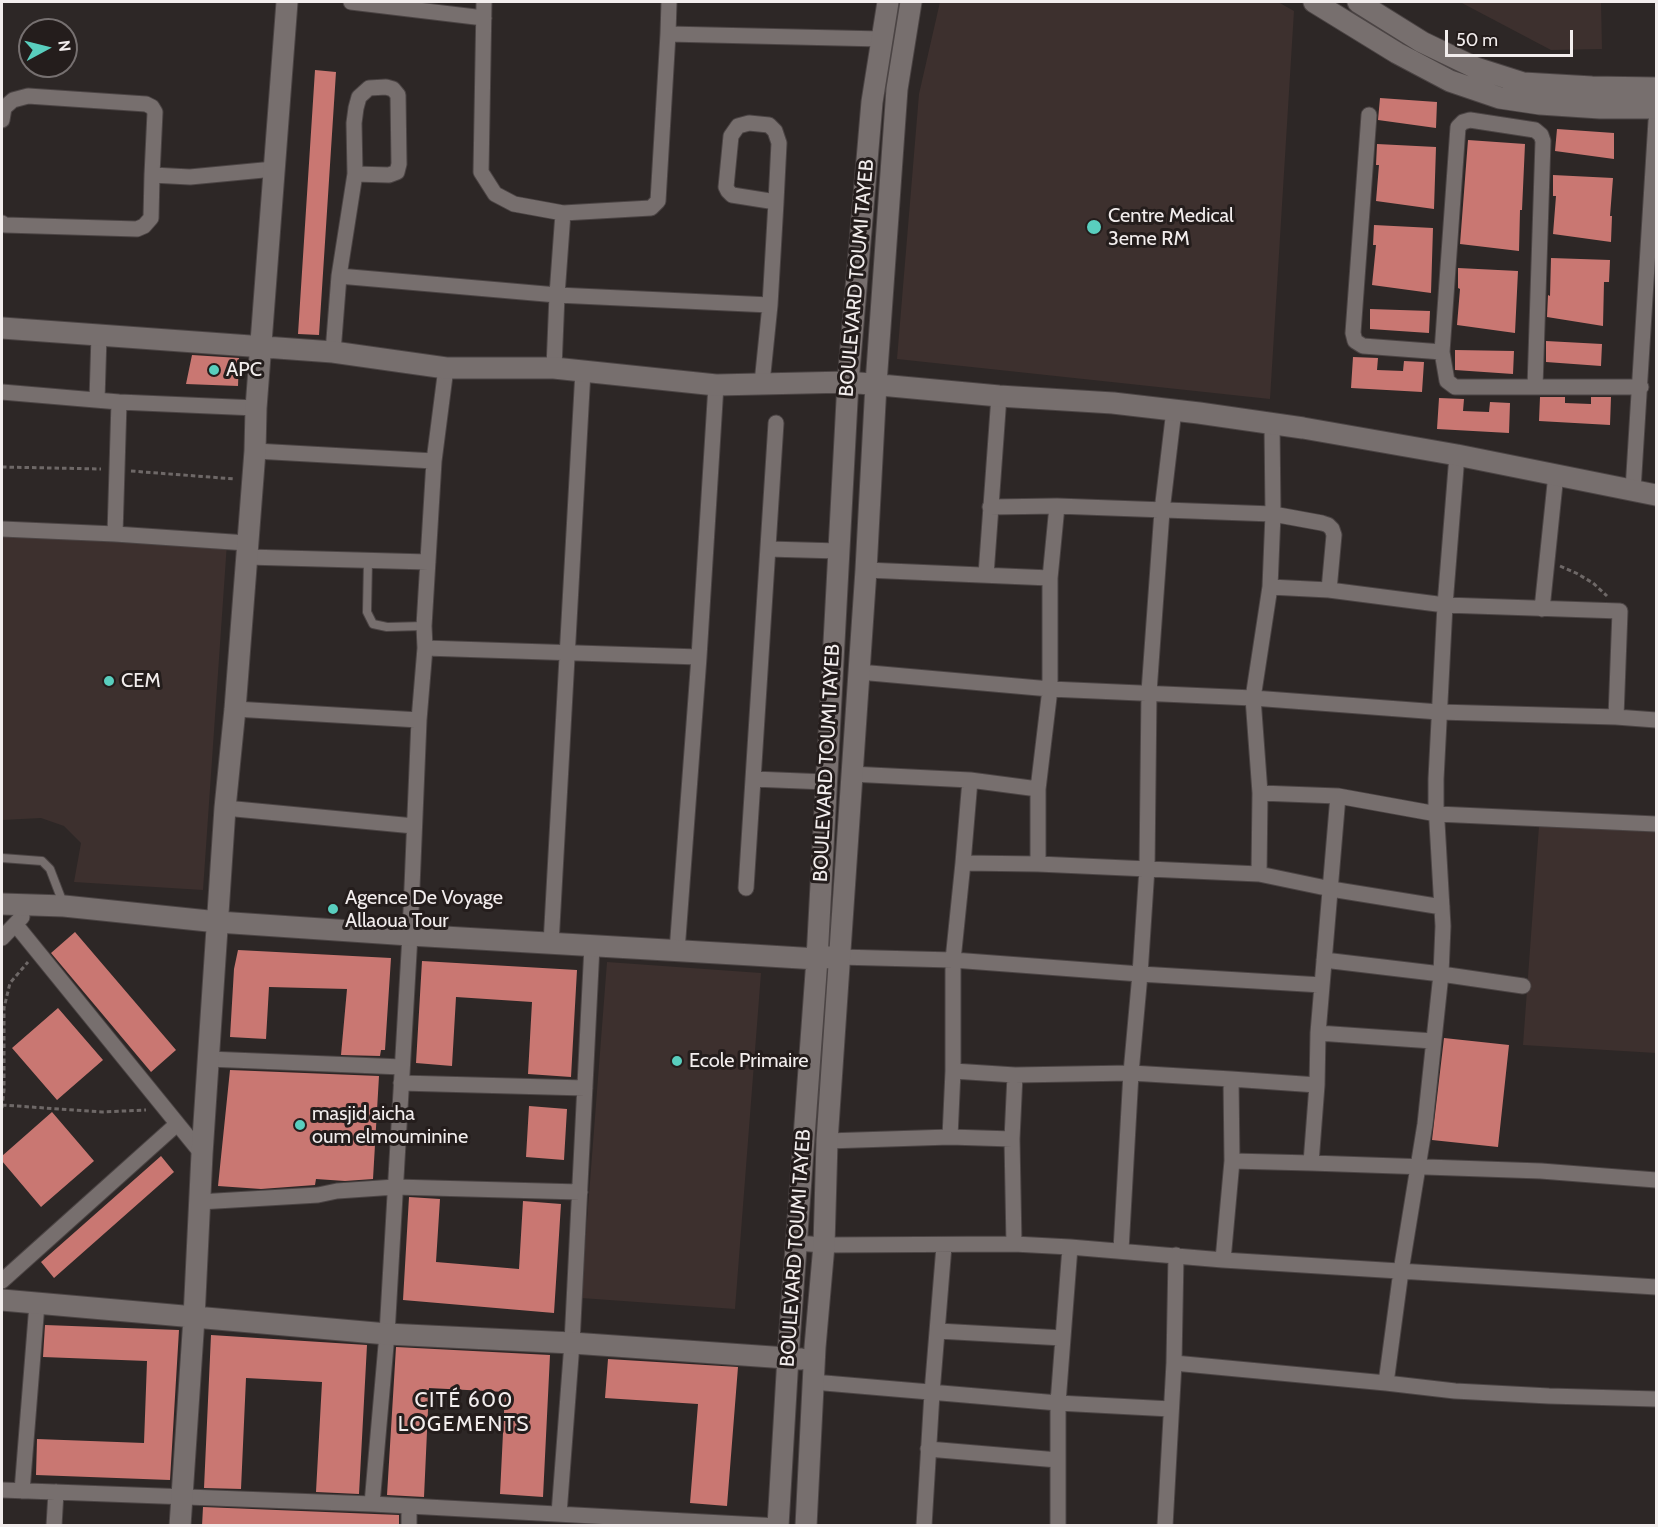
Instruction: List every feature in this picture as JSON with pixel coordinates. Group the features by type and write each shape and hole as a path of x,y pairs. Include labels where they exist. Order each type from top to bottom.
{"street":[{"path":"180,1526 225,808 255,451 256,408 287,2"},
{"path":"351,2 484,18"},
{"path":"484,2 481,172 495,194 514,204 563,213 651,208 658,201 669,2"},
{"name":"BOULEVARD TOUMI TAYEB","path":"778,1526 817,958 848,382 872,102 888,2"},
{"name":"BOULEVARD TOUMI TAYEB","path":"806,1526 814,1360 824,1245 827,1141 866,570 876,384 897,89 911,2"},
{"path":"1314,2 1397,53 1450,81 1500,98 1540,104 1599,108 1656,108"},
{"path":"1360,2 1422,42 1476,68 1522,83 1656,88"},
{"path":"668,34 882,39"},
{"path":"333,352 339,276 355,174 354,123 359,97 369,88 393,89 398,95 399,164 397,172 389,175 355,174"},
{"path":"2,120 4,108 13,100 28,96 146,104 155,112 151,218 144,226 137,230 5,225 2,223"},
{"path":"1369,115 1353,333 1356,341 1363,346 1442,352"},
{"path":"1534,387 1543,141 1541,135 1535,130 1470,120 1458,127 1442,352 1447,381 1455,387 1534,387 1641,387"},
{"path":"1633,490 1656,120"},
{"path":"762,383 770,305 776,202 778,143 776,131 769,125 749,123 738,126 731,136 726,187 732,195 776,202"},
{"path":"152,175 190,177 274,170"},
{"path":"554,368 563,213"},
{"path":"339,276 557,295 770,305"},
{"path":"2,328 333,352 446,368 554,368 716,385 848,382 999,396 1113,403 1272,424 1457,455 1656,495"},
{"path":"97,400 99,335"},
{"path":"372,1504 387,1334 434,461 446,368"},
{"path":"551,944 583,371"},
{"path":"676,951 699,657 716,385"},
{"path":"2,392 119,402 256,408"},
{"path":"986,575 999,396"},
{"path":"115,534 119,402"},
{"path":"1120,1250 1146,868 1149,692 1162,511 1174,410"},
{"path":"746,888 776,423"},
{"path":"1259,874 1260,794 1253,698 1270,587 1273,514 1272,424"},
{"path":"255,451 434,461"},
{"path":"1386,1383 1401,1271 1425,1124 1441,974 1443,926 1436,788 1445,605 1457,455"},
{"path":"1542,609 1556,474"},
{"path":"990,507 1057,506 1273,514 1322,523 1328,525 1334,535 1329,590"},
{"path":"1038,864 1038,789 1050,689 1050,578 1057,506"},
{"path":"2,529 115,534 247,550 368,560 428,562"},
{"path":"768,549 839,551"},
{"path":"866,570 1050,578"},
{"path":"1270,587 1329,590 1445,605 1620,611 1616,717"},
{"path":"425,648 699,657"},
{"path":"859,672 1050,689 1253,698 1439,712 1656,720"},
{"path":"235,709 419,720"},
{"path":"851,774 970,780 1038,789"},
{"path":"753,779 826,782"},
{"path":"951,1137 953,960 970,780"},
{"path":"1260,794 1338,796 1437,814 1656,824"},
{"path":"1311,1163 1318,1033 1338,796"},
{"path":"225,808 414,826"},
{"path":"963,863 1259,874 1331,889 1442,907"},
{"path":"2,904 64,906 218,922 551,944 817,958 953,960 1322,985"},
{"path":"2,938 16,925 31,905"},
{"path":"16,925 202,1154"},
{"path":"559,1514 572,1343 592,946"},
{"path":"1324,960 1523,986"},
{"path":"1318,1033 1433,1041"},
{"path":"208,1059 402,1067"},
{"path":"952,1071 1015,1075 1131,1073 1317,1085"},
{"path":"1014,1244 1012,1139 1015,1075"},
{"path":"1223,1260 1232,1161 1231,1079"},
{"path":"401,1083 585,1088"},
{"path":"2,1281 177,1124"},
{"path":"827,1141 951,1137 1012,1139"},
{"path":"1232,1161 1540,1171 1656,1180"},
{"path":"199,1202 318,1195 337,1191 395,1187 580,1192"},
{"path":"796,1243 944,1246 1014,1244 1120,1250 1223,1260 1656,1287"},
{"path":"924,1526 944,1246"},
{"path":"1058,1526 1058,1403 1070,1247"},
{"path":"1165,1526 1174,1363 1176,1255"},
{"path":"2,1300 387,1334 572,1343 814,1360"},
{"path":"22,1491 37,1304"},
{"path":"938,1331 1063,1338"},
{"path":"1174,1363 1455,1391 1656,1399"},
{"path":"813,1382 1058,1403 1170,1409"},
{"path":"928,1449 1058,1460"},
{"path":"2,1490 372,1504 778,1526"},
{"path":"54,1526 56,1492"},
{"path":"409,1526 410,1506"}],"lane":[{"path":"368,560 367,612 373,624 387,627 424,626"},
{"path":"2,858 42,861 50,869 64,906"}],"path":[{"path":"1547,561 1593,583 1620,611"},
{"path":"37,951 10,983 4,1008 2,1106 102,1112 165,1109"}],"shaded area":[{"name":"Centre Medical 3eme RM","path":"940,2 1278,2 1294,11 1270,399 897,359 919,94"},
{"path":"1460,2 1601,2 1602,49 1551,50"},
{"name":"CEM","path":"2,534 227,543 203,890 74,882 81,843 64,826 41,818 2,820"},
{"path":"1539,826 1656,832 1656,1053 1523,1045"},
{"name":"Ecole Primaire","path":"607,962 761,973 735,1309 581,1298"}],"building":[{"path":"315,70 336,72 319,335 298,334"},
{"path":"1380,98 1437,102 1436,128 1378,120"},
{"path":"1557,129 1614,133 1614,159 1555,151"},
{"path":"1468,140 1525,144 1519,251 1460,244"},
{"path":"1377,144 1436,147 1434,209 1376,201 1379,165 1376,165"},
{"path":"1553,175 1613,178 1610,216 1612,216 1611,242 1553,234 1556,196 1553,196"},
{"path":"1374,225 1433,228 1431,293 1372,285 1376,245 1373,245"},
{"path":"1551,258 1610,260 1609,282 1604,282 1603,326 1547,317"},
{"path":"1458,268 1518,271 1515,333 1457,325 1460,289 1458,288"},
{"path":"1370,309 1430,311 1429,333 1370,329"},
{"path":"1546,341 1602,344 1601,366 1546,362"},
{"path":"1455,350 1514,351 1513,374 1455,370"},
{"name":"APC","path":"192,355 239,358 238,386 186,384"},
{"path":"1353,357 1378,358 1377,370 1403,371 1404,361 1424,362 1422,392 1351,388"},
{"path":"1540,397 1565,397 1565,403 1591,404 1591,397 1611,397 1610,425 1539,421"},
{"path":"1439,398 1464,399 1463,411 1489,412 1490,402 1510,403 1509,433 1437,429"},
{"path":"75,932 176,1050 151,1072 51,953"},
{"path":"238,950 391,958 385,1050 381,1050 380,1056 341,1055 347,989 269,987 266,1039 230,1037 234,969"},
{"path":"422,961 577,970 571,1077 528,1074 532,1002 456,997 452,1066 416,1063"},
{"path":"58,1008 103,1060 57,1100 12,1048"},
{"path":"1444,1038 1509,1045 1498,1147 1432,1140"},
{"name":"masjid aicha oum elmouminine","path":"230,1070 379,1076 373,1179 345,1181 316,1179 315,1185 261,1189 218,1186"},
{"path":"529,1106 567,1109 564,1160 526,1157"},
{"path":"52,1112 94,1161 41,1207 2,1161 2,1156"},
{"path":"161,1156 174,1172 54,1278 41,1262"},
{"path":"409,1197 440,1199 436,1262 519,1269 523,1201 561,1204 554,1313 403,1300"},
{"path":"45,1325 179,1330 170,1480 36,1475 37,1439 144,1443 147,1361 43,1357"},
{"path":"211,1335 367,1345 359,1494 316,1492 322,1382 246,1378 241,1489 204,1488"},
{"path":"396,1347 550,1355 543,1497 500,1494 505,1392 429,1388 424,1497 387,1495"},
{"path":"608,1359 738,1367 727,1506 690,1503 698,1404 605,1398"},
{"path":"203,1507 399,1515 399,1526 202,1526"}],"place":[{"name":"Centre Medical 3eme RM","path":"1094,227"},
{"name":"APC","path":"214,370"},
{"name":"CEM","path":"109,681"},
{"name":"Agence De Voyage Allaoua Tour","path":"333,909"},
{"name":"Ecole Primaire","path":"677,1061"},
{"name":"masjid aicha oum elmouminine","path":"300,1125"}],"district":[{"name":"CITÉ 600 LOGEMENTS","path":"464,1413"}]}
